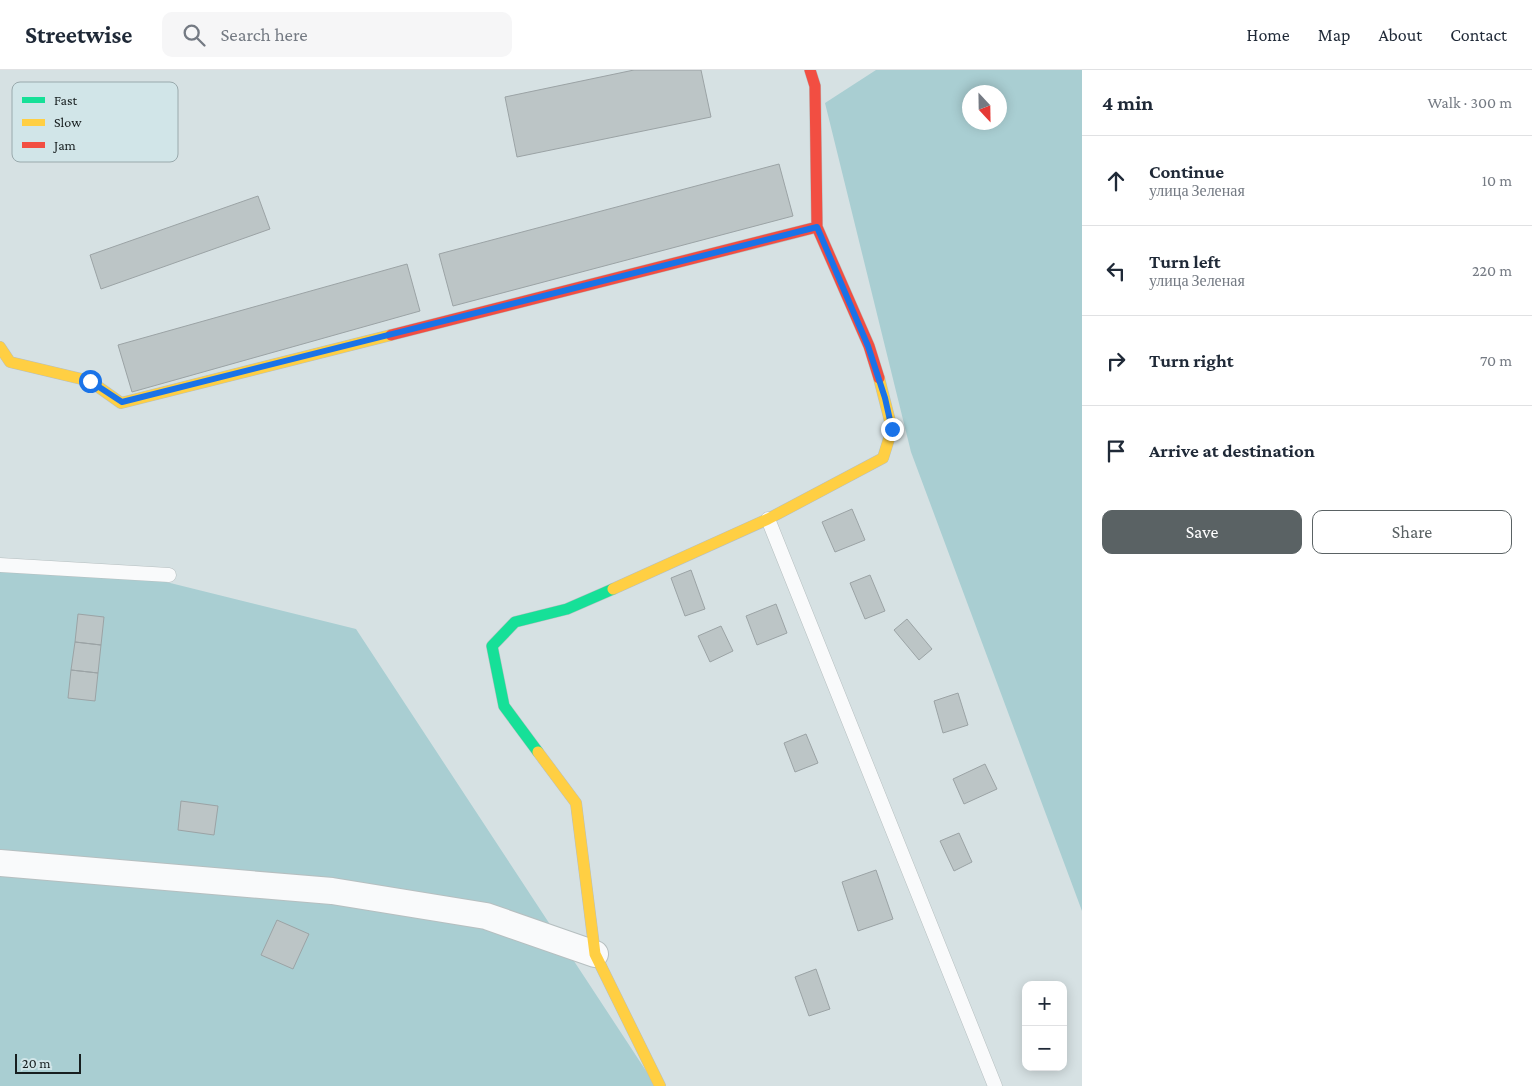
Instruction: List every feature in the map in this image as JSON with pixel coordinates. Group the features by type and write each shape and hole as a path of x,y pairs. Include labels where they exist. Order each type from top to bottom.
{"street":[{"path":"660,1086 595,954 576,803 504,706 492,646 515,622 567,609 768,519 883,458 892,429 885,398 868,346 817,227 815,86 810,70"},
{"path":"0,347 10,362 90,381 122,402 817,227"},
{"path":"0,863 332,891 486,916 595,954"}],"lane":[{"path":"768,519 995,1086"},
{"path":"0,565 170,575"}],"shaded area":[{"path":"876,70 1082,70 1082,911 911,452 825,103"},
{"path":"0,566 138,575 356,629 656,1086 0,1086"}],"building":[{"path":"634,70 701,70 711,117 517,157 505,97"},
{"path":"779,164 793,216 453,306 439,254"},
{"path":"258,196 270,229 101,289 90,255"},
{"path":"407,264 420,311 132,392 118,345"},
{"path":"852,509 865,540 835,552 822,522"},
{"path":"691,570 705,609 685,616 671,578"},
{"path":"870,575 885,611 865,619 850,583"},
{"path":"776,604 787,633 757,645 746,616"},
{"path":"78,614 104,617 101,645 75,642"},
{"path":"907,619 932,649 919,660 894,630"},
{"path":"721,626 733,651 710,662 698,636"},
{"path":"75,642 101,645 98,673 71,670"},
{"path":"71,670 98,673 95,701 68,698"},
{"path":"958,693 968,725 943,733 934,701"},
{"path":"806,734 818,763 795,772 784,743"},
{"path":"985,764 997,789 964,804 953,779"},
{"path":"181,801 218,806 214,835 178,830"},
{"path":"959,833 972,862 954,871 940,841"},
{"path":"876,870 893,919 858,931 842,882"},
{"path":"277,920 309,934 293,969 261,955"},
{"path":"816,969 830,1009 809,1016 795,977"}],"traffic: fast":[{"path":"538,752 504,706 492,646 515,622 567,609 613,589"}],"traffic: slow":[{"path":"0,347 10,362 90,381 121,403 391,335"},
{"path":"613,589 768,519 883,458 892,429 879,378"},
{"path":"538,752 576,803 595,954 660,1086"}],"traffic: jam":[{"path":"810,70 815,86 817,227 869,346 879,378"},
{"path":"391,335 817,227"}],"route":[{"path":"90,381 122,402 817,227 868,346 885,398 892,429"}]}
